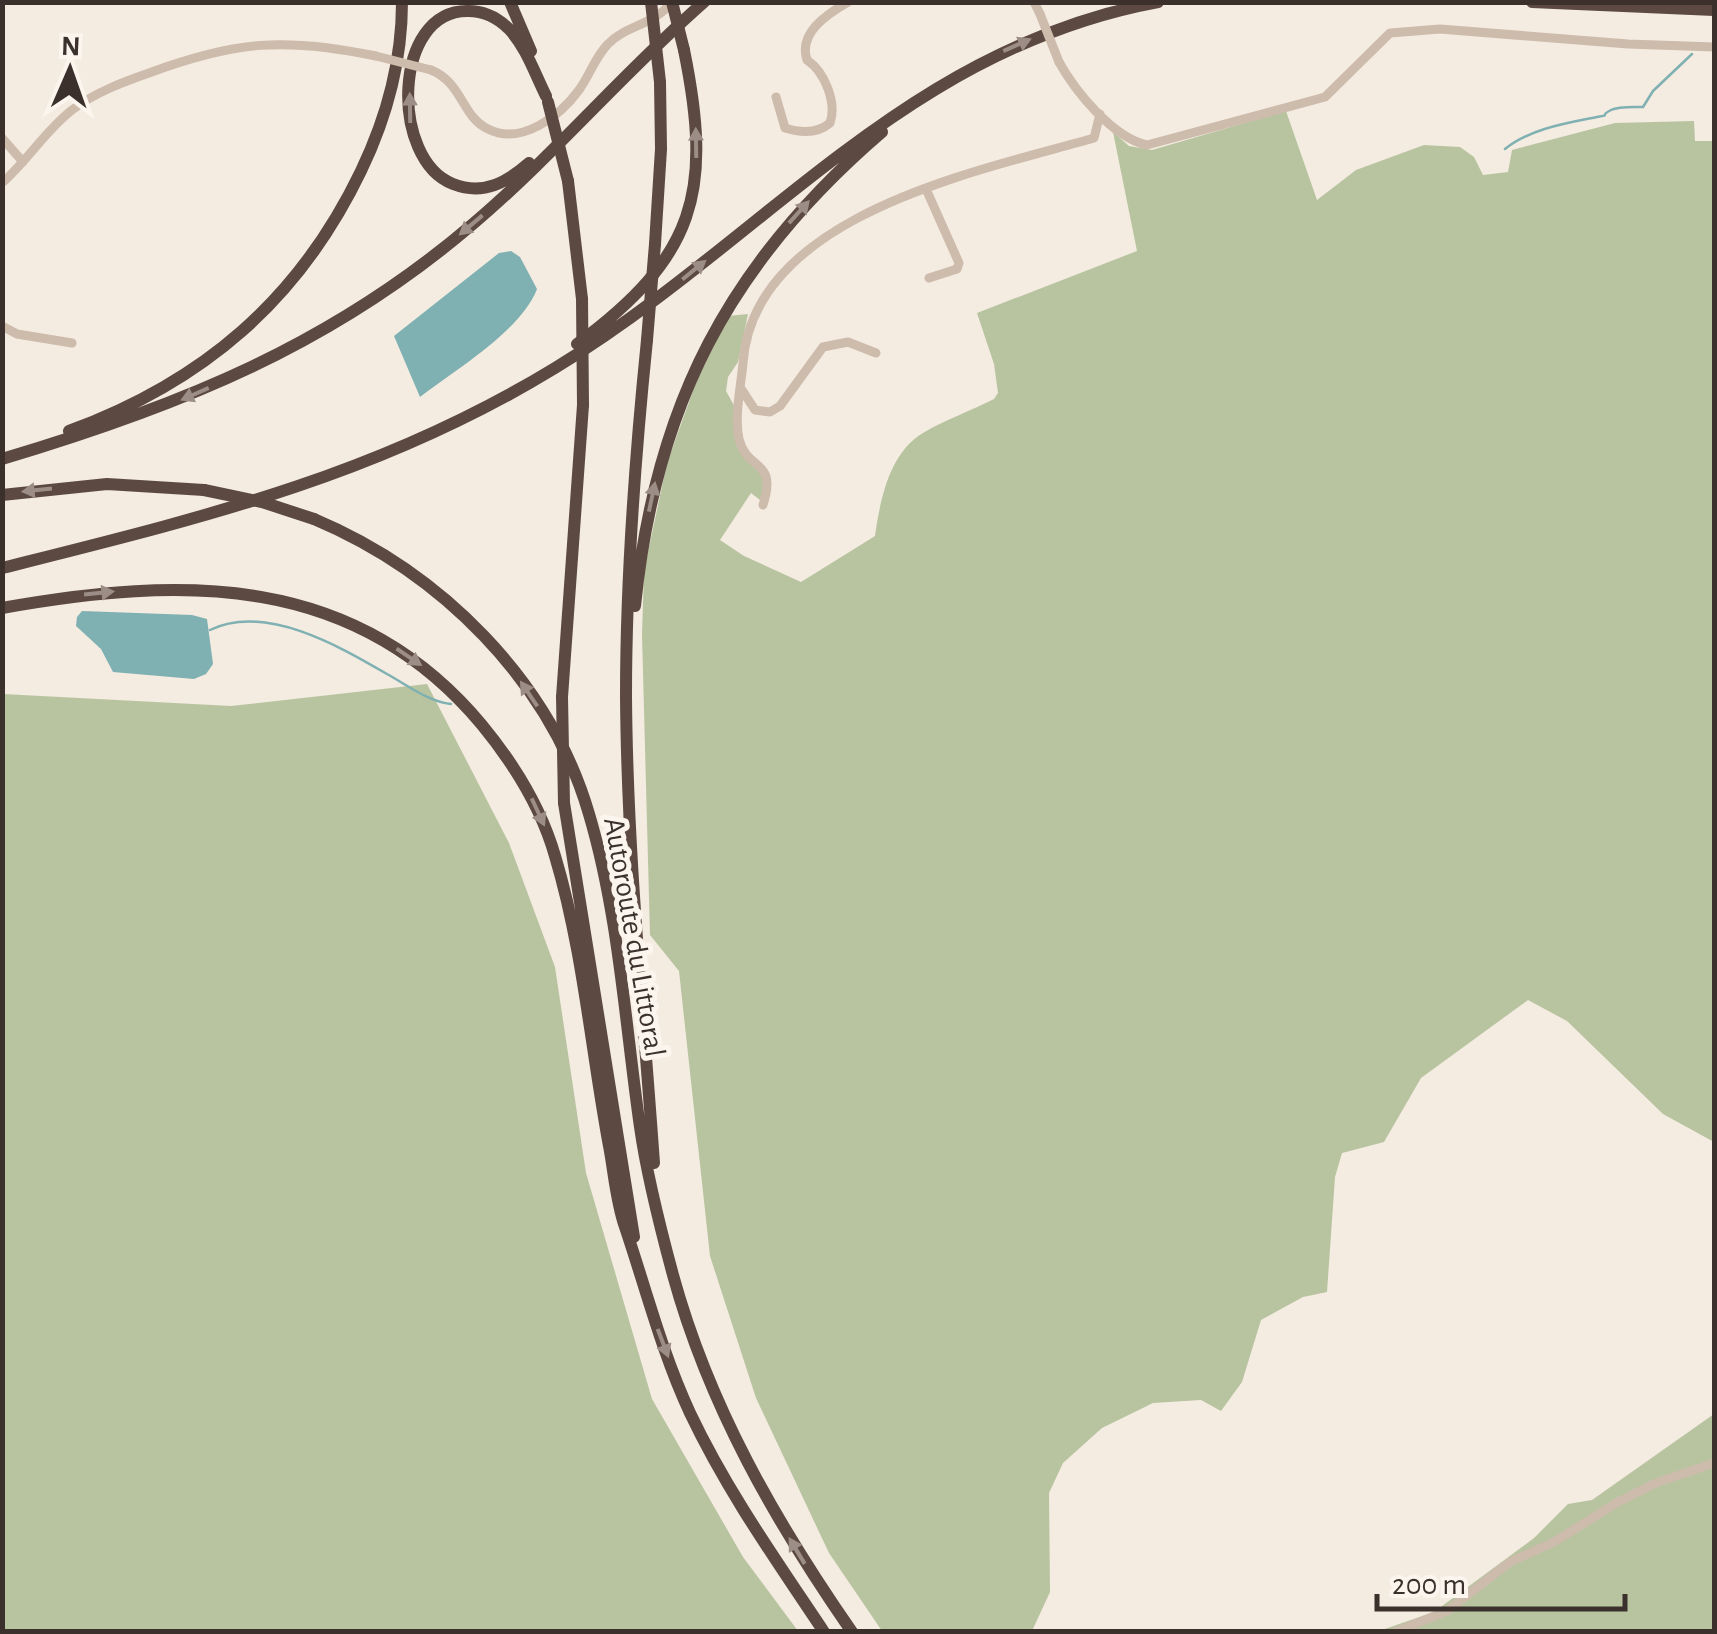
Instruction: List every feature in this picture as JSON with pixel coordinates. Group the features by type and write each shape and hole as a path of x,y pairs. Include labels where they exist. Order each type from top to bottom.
{"highway":[{"path":"2,457 156,394 226,347 266,311 320,246 370,151 392,88 402,2"},
{"path":"510,2 524,30 547,99 568,181 579,249 583,405 562,697 564,803 634,1250"},
{"path":"651,2 660,82 661,149 630,546 626,698 634,903 654,1191"},
{"path":"170,526 350,462 435,427 556,359 628,302 669,256 692,204 697,142 684,50 672,2"},
{"path":"2,457 106,429 176,403 276,357 401,282 542,163 704,2"},
{"path":"2,568 286,492 446,429 519,390 647,306 875,128 977,64 1037,36 1158,2"},
{"path":"1532,2 1714,10"},
{"path":"547,99 507,27 482,12 444,16 424,34 414,61 409,112 415,144 425,162 443,179 476,190 494,186 518,173 618,86"},
{"path":"626,698 640,562 659,464 688,386 723,314 756,263 838,170 882,132 977,64"},
{"name":"Autoroute du Littoral","path":"2,495 107,484 204,490 262,502 314,520 394,561 449,602 511,667 554,732 588,810 602,864 643,1145 688,1323 718,1403 759,1488 852,1632"},
{"name":"Autoroute du Littoral","path":"2,608 87,594 190,588 285,600 330,614 382,639 432,674 464,704 518,772 555,854 624,1225 688,1410 748,1519 824,1632"}],"street":[{"path":"2,183 54,126 86,101 191,57 242,44 326,47 430,70 448,79 483,127 506,135 526,133 577,92 609,42 649,23 672,2"},
{"path":"776,96 785,128 806,132 830,124 832,108 822,72 807,60 805,46 821,21 848,2"},
{"path":"1034,2 1070,82 1100,114 1147,146 1325,98 1386,35 1420,28 1714,47"},
{"path":"763,505 769,482 740,442 744,348 751,321 781,272 839,228 926,189 1094,138 1100,114"},
{"path":"2,138 23,162"},
{"path":"926,189 958,263 957,270 929,278"},
{"path":"2,326 16,334 72,344"},
{"path":"742,390 754,410 770,412 780,406 823,347 839,341 876,352"},
{"path":"1395,1632 1447,1611 1510,1562 1554,1542 1618,1502 1656,1483 1714,1463"}],"green space":[{"path":"1286,111 1317,200 1356,170 1424,145 1460,147 1474,157 1483,175 1508,172 1512,150 1615,123 1694,121 1695,141 1714,141 1714,1142 1663,1114 1567,1021 1528,1000 1421,1078 1384,1142 1342,1153 1335,1177 1327,1292 1303,1297 1261,1320 1242,1382 1221,1411 1201,1400 1153,1403 1102,1428 1063,1463 1049,1493 1050,1592 1032,1631 882,1631 829,1553 756,1398 710,1256 679,971 650,935 642,635 644,571 667,463 697,380 728,316 748,314 738,362 728,377 726,391 736,409 736,434 762,471 765,489 760,500 751,493 720,540 744,556 801,582 875,536 888,479 911,442 931,428 994,399 998,393 994,364 977,313 1137,251 1113,132 1129,146 1152,150"},
{"path":"427,684 509,843 555,967 586,1173 652,1399 743,1557 798,1631 3,1631 3,694 231,706"},
{"path":"1714,1414 1714,1631 1376,1632 1434,1612 1534,1538 1568,1504 1592,1500"}],"water":[{"path":"511,251 520,257 537,289 529,305 486,349 420,397 394,336 499,253"},
{"path":"82,611 192,615 207,619 213,664 206,674 194,679 113,672 101,649 76,626"}],"waterway":[{"path":"1505,149 1525,136 1549,128 1604,116 1618,108 1643,107 1653,91 1692,54"},
{"path":"210,630 231,623 254,622 301,631 426,697 451,704"}]}
